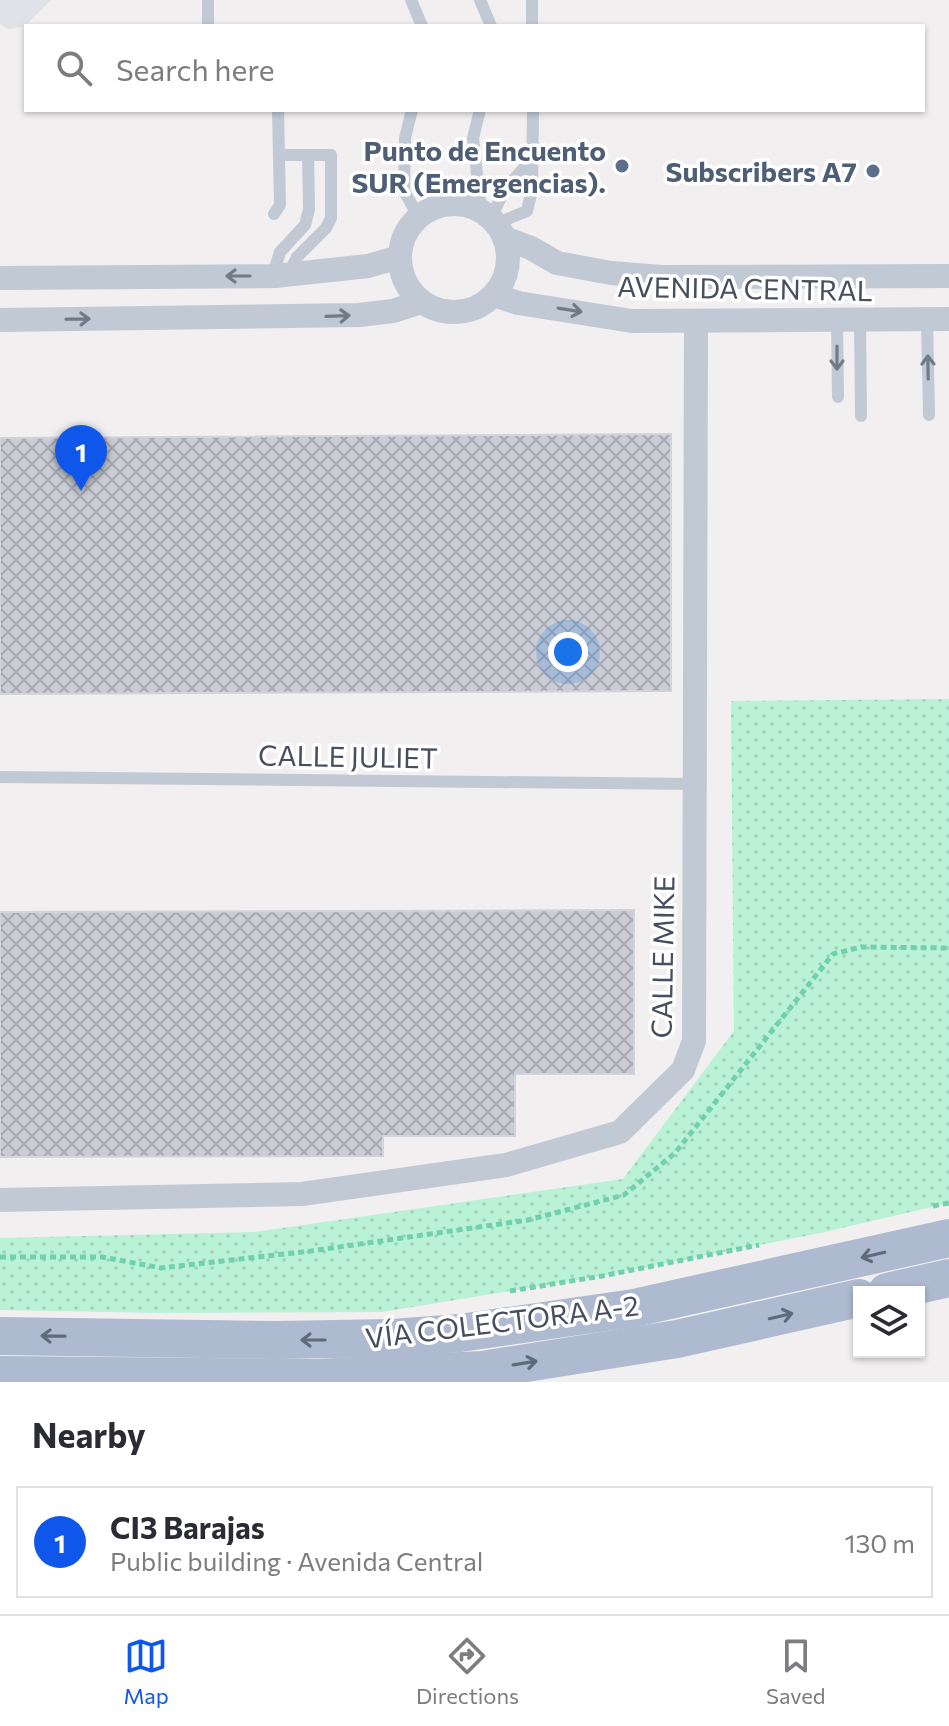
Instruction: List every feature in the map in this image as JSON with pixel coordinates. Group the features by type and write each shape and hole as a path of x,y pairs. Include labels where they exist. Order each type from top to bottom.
{"main road":[{"name":"VÍA COLECTORA A-2","path":"0,1336 290,1340 460,1333 634,1308 949,1238"},
{"path":"914,1286 949,1278"},
{"path":"0,1375 317,1378 482,1370 677,1339 853,1299"}],"street":[{"path":"460,204 493,223 508,258 504,277 494,295 472,309 446,312 421,302 405,283 399,257 404,235 418,216 438,206 460,204"},
{"name":"AVENIDA CENTRAL","path":"493,223 557,263 611,273 662,277 949,276"},
{"path":"0,278 281,276 368,266 399,257"},
{"name":"AVENIDA CENTRAL","path":"494,295 518,303 632,321 938,319"},
{"path":"0,320 359,315 393,311 421,302"},
{"name":"CALLE MIKE","path":"0,1200 302,1194 506,1165 620,1132 683,1070 694,1041 696,321"}],"lane":[{"path":"208,0 208,24"},
{"path":"411,0 421,24"},
{"path":"480,0 490,24"},
{"path":"532,0 532,24"},
{"path":"274,214 280,205 278,112"},
{"path":"412,112 405,138 404,191 418,216"},
{"path":"480,112 473,138 493,223"},
{"path":"493,223 527,211 532,190 533,112"},
{"path":"279,155 308,155 331,155 331,218 326,228 281,276 276,265 280,252 305,225 309,209 308,155"},
{"path":"493,223 504,190 533,158"},
{"path":"929,415 938,319"},
{"path":"838,397 849,320"},
{"path":"849,320 861,416"},
{"name":"CALLE JULIET","path":"0,777 695,784"}],"path":[{"path":"508,1292 773,1242"}],"shaded area":[{"path":"0,0 51,0 24,27 8,29 0,24"}],"green space":[{"path":"949,699 949,1203 820,1233 602,1276 382,1312 0,1310 0,1238 255,1232 623,1179 734,1031 731,701"}],"building":[{"path":"671,434 671,691 0,694 0,438"},
{"path":"634,910 634,1074 515,1074 515,1136 383,1136 383,1156 0,1157 0,912"}],"place":[{"name":"Punto de Encuento SUR (Emergencias).","path":"622,166"},
{"name":"Subscribers A7","path":"873,171"},
{"name":"CI3 Barajas","path":"81,491"}]}
